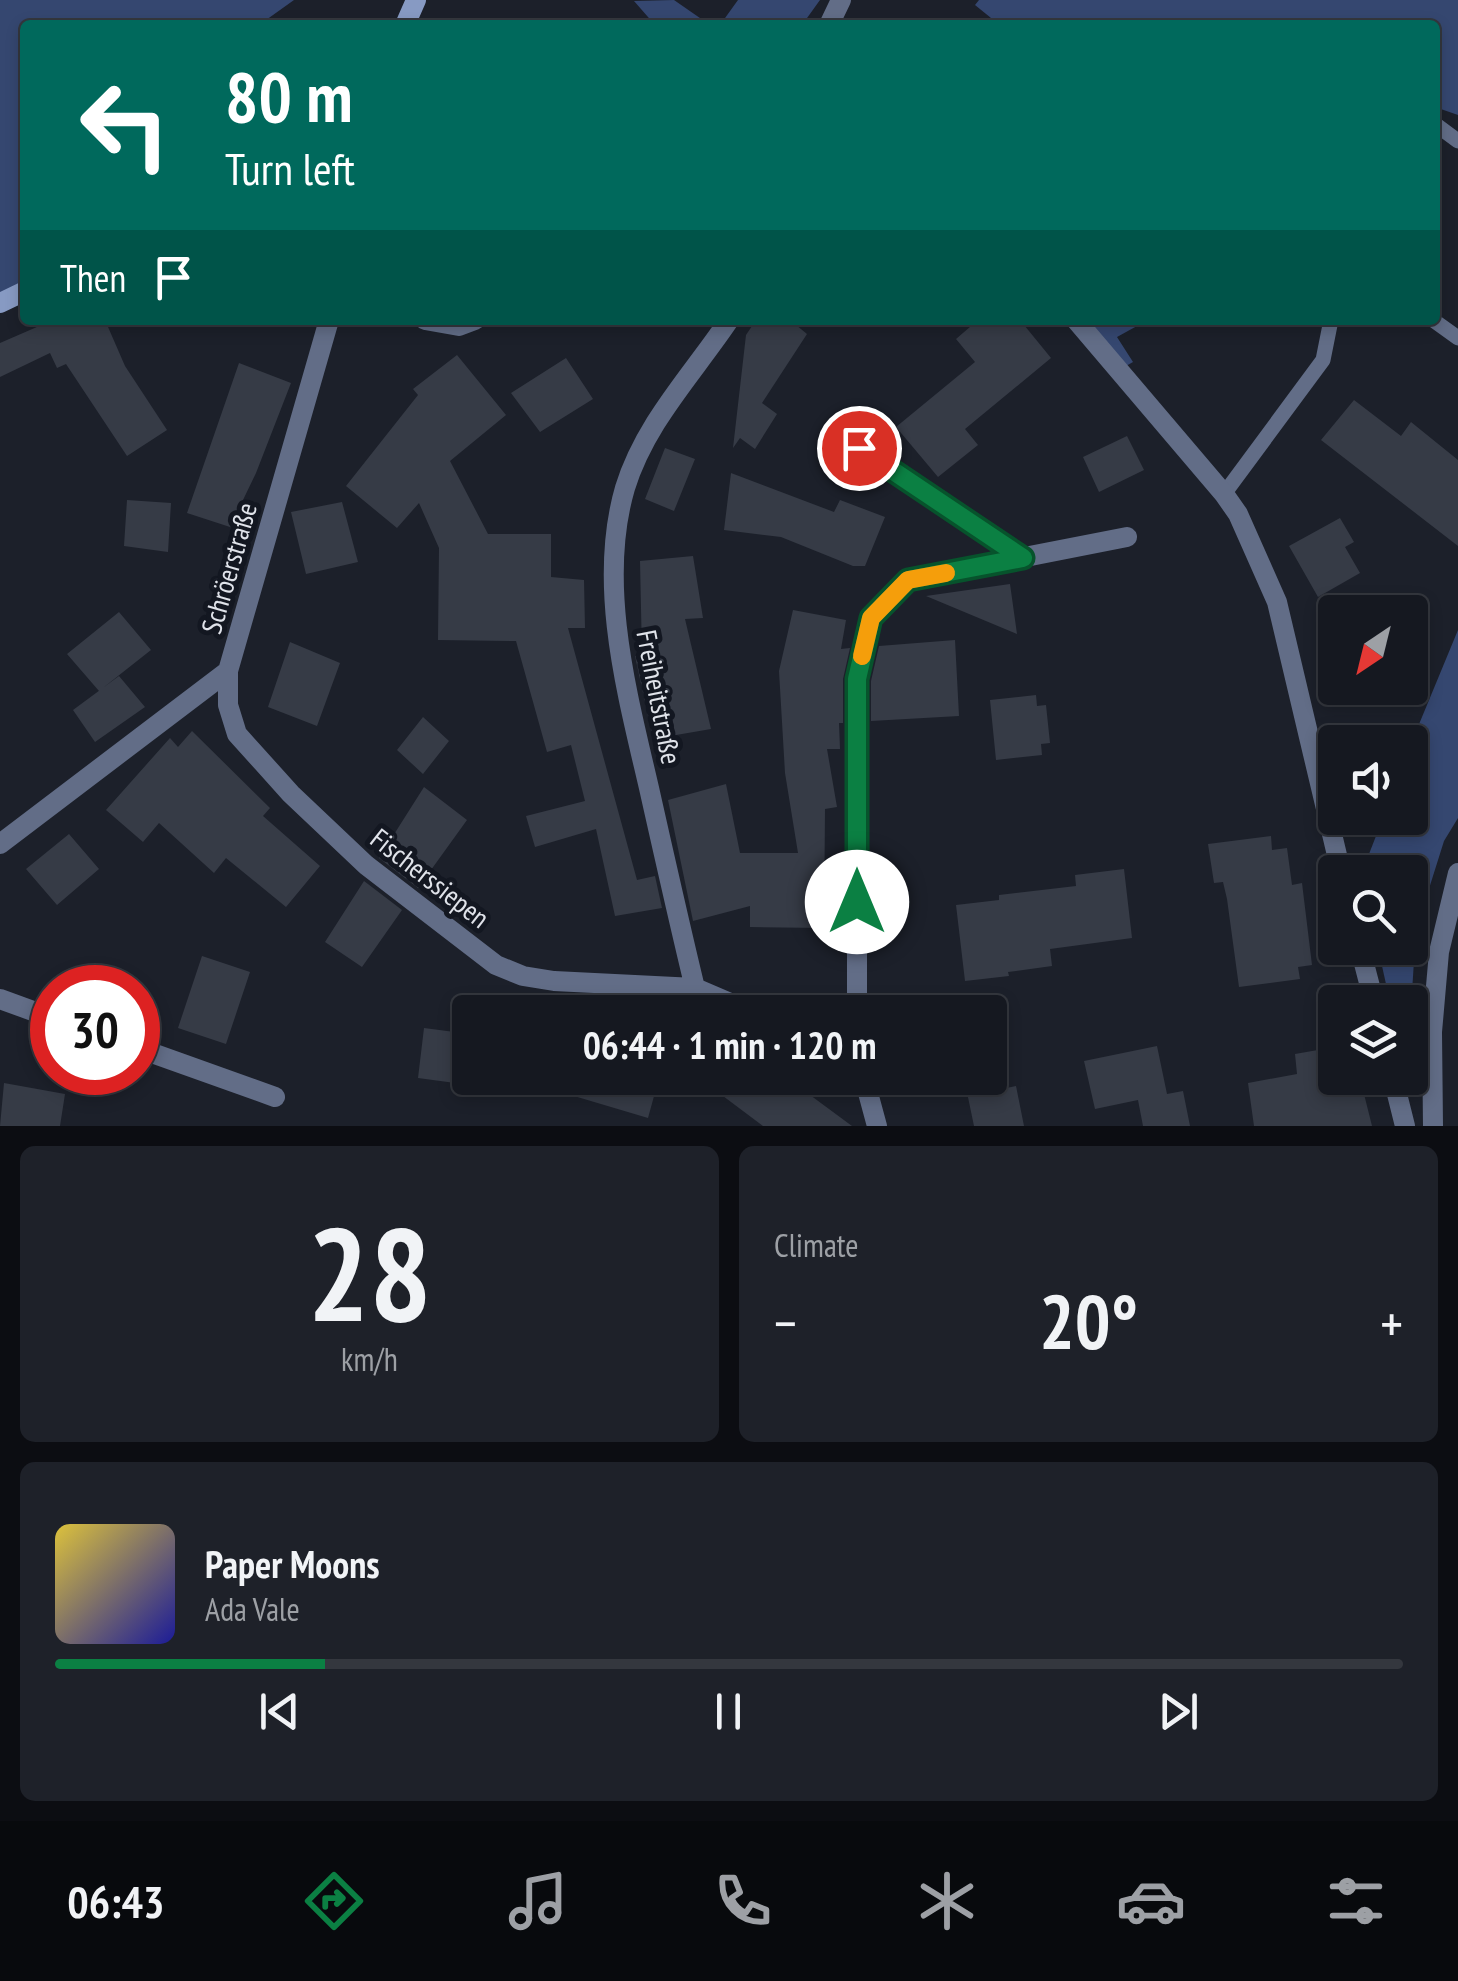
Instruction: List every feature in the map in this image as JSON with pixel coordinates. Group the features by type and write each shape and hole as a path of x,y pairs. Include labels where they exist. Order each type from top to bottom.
{"street":[{"name":"Schröerstraße","path":"0,844 228,671 328,325"},
{"name":"Freiheitstraße","path":"695,988 619,660 614,595 625,488 642,446 672,394 724,325"},
{"path":"1080,325 1238,514 1277,602 1337,855"},
{"path":"857,995 857,679 871,618 908,580 1127,537"},
{"name":"Fischerssiepen","path":"228,671 228,705 237,734 290,794 366,865 496,965 523,976 554,981 695,988"},
{"path":"1434,1126 1432,1032 1439,952 1458,873"},
{"path":"695,988 711,995"},
{"path":"0,999 30,1010"},
{"path":"160,1056 275,1097"},
{"path":"869,1095 877,1126"},
{"path":"1397,1095 1405,1126"}],"lane":[{"path":"1224,494 1323,360 1331,325"},
{"path":"833,430 1023,558"}],"shaded area":[{"path":"0,0 294,0 266,20 20,20 20,293 0,303"},
{"path":"674,0 703,20 651,20 634,1"},
{"path":"738,0 820,0 806,20 724,20"},
{"path":"979,0 1458,0 1458,115 1440,109 1440,20 990,20 975,5"},
{"path":"1080,325 1136,325 1117,337 1133,362 1119,370"},
{"path":"1458,630 1458,818 1444,841 1428,892 1428,855 1369,855 1376,835 1428,835 1428,725 1419,725"},
{"path":"1382,965 1414,965 1412,985 1386,985"}],"building":[{"path":"41,325 107,325 125,366 167,430 127,456 66,364 57,368 50,353 0,377 0,343"},
{"path":"753,325 796,325 807,334 762,403 777,414 755,449 740,438 733,448 746,335"},
{"path":"972,325 1024,325 1051,358 965,429 978,445 938,477 896,427 975,362 956,339"},
{"path":"457,355 506,415 450,461 488,534 551,534 551,577 584,580 585,628 568,628 637,880 655,876 662,908 615,916 596,829 535,847 526,816 585,801 571,745 547,752 516,641 438,640 439,548 419,503 397,528 346,486 418,395 413,389"},
{"path":"566,358 593,399 540,432 511,393"},
{"path":"239,363 291,383 230,527 187,513"},
{"path":"1354,400 1401,436 1411,422 1458,460 1458,546 1321,440"},
{"path":"1127,436 1144,470 1099,492 1083,457"},
{"path":"665,448 695,459 674,511 645,499"},
{"path":"731,473 834,512 840,500 885,517 865,566 853,566 781,537 724,530"},
{"path":"127,500 171,503 168,552 124,546"},
{"path":"342,502 358,562 306,574 291,512"},
{"path":"1340,518 1354,542 1345,547 1360,573 1318,597 1289,546"},
{"path":"693,556 703,618 685,619 711,729 653,739 635,656 642,655 640,561"},
{"path":"1010,584 1017,634 926,596"},
{"path":"793,610 846,620 841,649 850,648 843,679 840,749 827,749 837,807 825,809 824,928 750,927 750,906 693,921 668,800 726,784 740,853 798,853 785,773 779,671"},
{"path":"119,612 151,650 99,691 67,654"},
{"path":"955,640 959,716 871,721 871,681 879,646"},
{"path":"290,642 340,663 317,726 268,707"},
{"path":"119,676 145,707 95,742 73,710"},
{"path":"1036,695 1037,706 1046,705 1050,743 1041,744 1042,755 996,760 990,700"},
{"path":"423,717 449,741 423,774 397,750"},
{"path":"192,731 270,808 263,816 320,866 286,907 226,858 214,873 159,823 143,842 106,810 170,738 178,747"},
{"path":"424,787 467,820 418,888 379,858"},
{"path":"69,834 99,869 57,905 26,869"},
{"path":"1271,836 1272,850 1287,848 1292,885 1302,883 1312,965 1298,967 1300,979 1239,987 1227,899 1223,882 1214,883 1208,844"},
{"path":"1124,869 1132,938 1050,949 1052,966 965,981 956,905 999,900 999,895 1076,886 1075,875"},
{"path":"364,881 402,910 362,967 325,942"},
{"path":"202,956 250,972 226,1044 178,1028"},
{"path":"424,1028 452,1032 452,1083 418,1078"},
{"path":"1157,1046 1167,1094 1183,1091 1190,1126 1143,1126 1138,1100 1095,1109 1084,1061"},
{"path":"1318,1050 1318,1095 1364,1095 1372,1126 1254,1126 1248,1083 1297,1074 1295,1054"},
{"path":"4,1083 30,1088 30,1095 65,1095 60,1126 0,1126"},
{"path":"1016,1086 1024,1126 974,1126 968,1095 1007,1095 1007,1088"},
{"path":"571,1095 654,1095 648,1118"},
{"path":"722,1095 810,1095 852,1126 763,1126"}],"slow traffic":[{"path":"862,656 871,618 908,580 946,573"}],"route":[{"path":"857,902 857,679 871,618 908,580 1023,558 859,448"}]}
